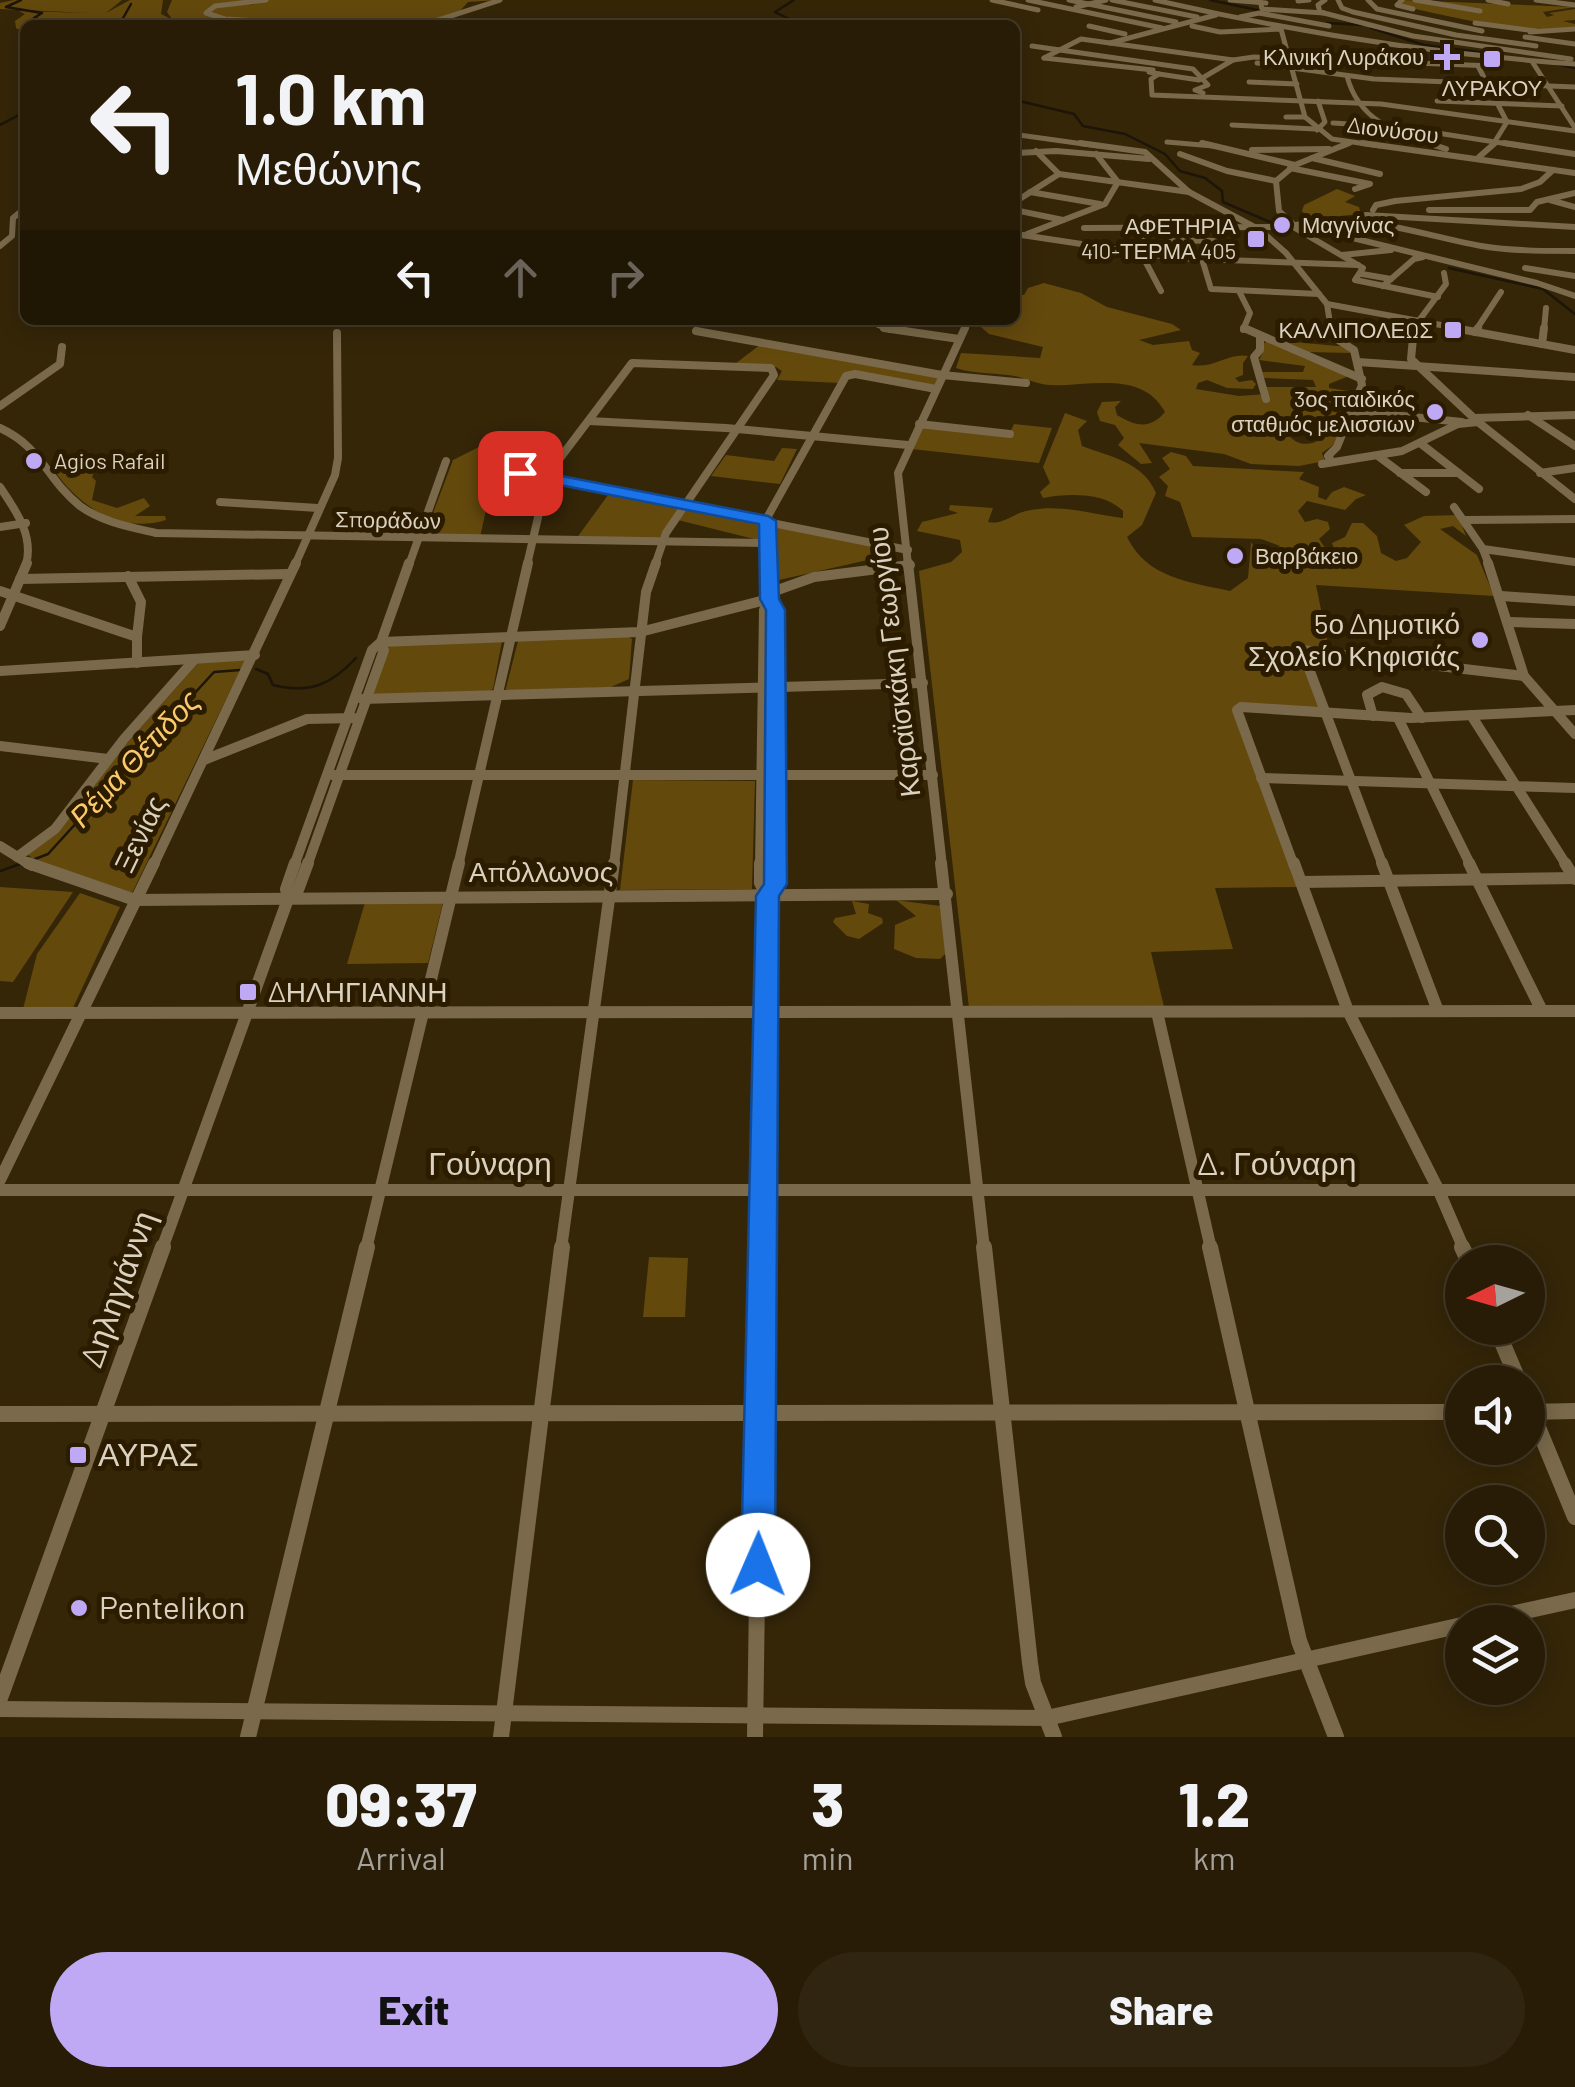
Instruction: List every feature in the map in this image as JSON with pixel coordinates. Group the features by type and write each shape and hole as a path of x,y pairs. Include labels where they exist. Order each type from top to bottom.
{"street":[{"path":"244,20 206,12 215,6 266,0"},
{"path":"438,20 500,0"},
{"path":"992,0 1052,12 1109,0 1201,18"},
{"path":"1002,2 1016,0"},
{"path":"1028,0 1162,28"},
{"path":"1069,0 1180,23"},
{"path":"1155,0 1282,29"},
{"path":"1230,0 1299,7 1431,42 1575,57"},
{"path":"1260,1 1261,8 1270,10 1299,7 1308,0"},
{"path":"1324,13 1318,6 1325,0"},
{"path":"1338,0 1353,12 1575,57"},
{"path":"1368,0 1372,7 1503,34 1574,38"},
{"path":"1415,0 1480,11"},
{"path":"1488,0 1517,3"},
{"path":"1536,0 1575,5"},
{"path":"1190,7 1209,3"},
{"path":"1344,8 1400,3 1456,18 1574,38"},
{"path":"1152,8 1172,4"},
{"path":"1211,12 1234,7"},
{"path":"1324,13 1353,12"},
{"path":"1204,28 1259,13 1329,26"},
{"path":"1110,43 1220,14"},
{"path":"1116,18 1088,26 1129,35"},
{"path":"1258,23 1280,18"},
{"path":"1293,30 1456,18"},
{"path":"1192,26 1216,32 1293,30 1533,63 1560,64 1575,57"},
{"name":"Διονύσου","path":"1282,29 1305,118 1318,132 1350,144 1575,173"},
{"path":"1431,42 1538,32"},
{"path":"1354,39 1381,34"},
{"path":"1492,48 1574,38"},
{"path":"1354,39 1362,61"},
{"path":"1512,67 1289,58 1233,60 1201,79 1044,58 1078,40 1110,43 1233,60 1345,75 1392,80 1575,87"},
{"path":"1032,46 1197,70 1208,85 1195,91 1220,98 1228,107"},
{"path":"1080,73 1132,46"},
{"path":"1414,49 1442,112 1432,144"},
{"path":"1554,56 1560,64"},
{"path":"1345,75 1362,61"},
{"path":"1386,62 1401,106"},
{"path":"1533,63 1575,130"},
{"path":"1149,72 1162,65"},
{"path":"1478,66 1506,122"},
{"path":"1115,76 1136,71"},
{"path":"1159,74 1151,79 1152,95 1355,102 1575,130"},
{"path":"1345,75 1355,102 1384,126"},
{"path":"1249,82 1297,84"},
{"path":"1437,101 1562,106"},
{"path":"1318,102 1325,122 1318,132"},
{"path":"1228,116 1235,126 1318,132 1339,149"},
{"path":"1286,117 1305,118"},
{"path":"1333,123 1384,126 1482,158 1506,122"},
{"path":"1437,133 1575,154"},
{"path":"1020,135 1040,134 1139,150 1188,192 1254,228 1296,263 1327,304 1332,336 1352,347 1362,378 1352,411 1327,463 1378,456 1473,421"},
{"path":"1166,142 1201,142 1370,184 1356,189"},
{"path":"1276,181 1293,166 1350,144"},
{"path":"1234,150 1339,149"},
{"path":"1036,151 1059,174 1188,192"},
{"path":"1020,153 1153,159"},
{"path":"1559,162 1561,153"},
{"path":"1096,154 1118,182"},
{"path":"1180,154 1227,171 1276,181"},
{"path":"1312,158 1380,174"},
{"path":"1553,170 1542,182 1520,190 1398,200 1376,204 1370,212 1575,228"},
{"path":"1020,201 1059,174"},
{"path":"1276,181 1279,211 1294,226 1360,270"},
{"path":"1020,235 1104,204 1118,182"},
{"path":"1030,192 1104,204"},
{"path":"1429,210 1530,210 1537,202 1575,193"},
{"path":"1547,200 1575,207"},
{"path":"1020,207 1064,220"},
{"path":"1487,210 1497,224"},
{"path":"0,246 12,234 13,218 20,212"},
{"path":"1084,228 1254,228 1328,220 1498,248 1575,251"},
{"path":"1168,240 1216,241 1206,228"},
{"path":"1144,229 1140,253 1161,290"},
{"path":"1310,235 1331,231 1575,296"},
{"path":"1020,236 1140,253 1360,270 1391,279"},
{"path":"1209,242 1206,259 1211,289 1320,294"},
{"path":"1342,255 1400,248"},
{"path":"1389,250 1412,260"},
{"path":"1383,286 1412,260 1427,256"},
{"path":"1525,268 1575,276"},
{"path":"1360,270 1355,280 1438,297"},
{"path":"1444,273 1446,284 1417,321 1409,351 1416,366 1473,421 1575,499"},
{"path":"1240,291 1250,313 1250,322 1242,328 1362,378"},
{"path":"1474,332 1501,292"},
{"path":"1327,304 1575,350"},
{"path":"1542,344 1546,308"},
{"path":"878,325 894,332 959,339"},
{"path":"894,325 894,332"},
{"name":"Καραϊσκάκη Γεωργίου","path":"966,325 898,473 908,550 903,565 923,683 1030,1663 1051,1728"},
{"path":"696,331 942,375 1026,383"},
{"name":"Ξενίας","path":"0,1180 255,655 338,462 337,333"},
{"path":"1260,338 1260,350 1254,357 1266,398"},
{"path":"0,406 60,364 62,346"},
{"path":"248,1737 452,898 547,477 625,370 635,362 775,369 662,542 646,592 596,1014 502,1737"},
{"path":"1358,362 1575,376"},
{"path":"755,1727 767,896 760,884 770,776 770,685 764,610 771,595 768,521 846,376 855,374 936,389"},
{"path":"1352,411 1473,421 1528,414 1575,415"},
{"path":"1528,414 1575,446"},
{"path":"1562,415 1575,424"},
{"path":"589,421 737,428 908,445"},
{"path":"920,424 1010,434"},
{"name":"Σποράδων","path":"0,428 38,449 78,504 104,518 162,534 769,543"},
{"path":"1420,443 1478,489"},
{"path":"1378,456 1426,492"},
{"name":"Δηληγιάννη","path":"0,1698 288,899 298,890 312,834 360,699 384,650 381,642 446,461"},
{"path":"1540,473 1575,468"},
{"path":"520,473 908,550"},
{"path":"1400,473 1458,473"},
{"path":"0,487 26,523 31,550 1,623"},
{"path":"220,502 318,508"},
{"path":"1454,506 1483,549 1510,622 1524,676 1575,734"},
{"path":"1465,520 1575,519"},
{"path":"0,527 26,523"},
{"path":"1483,549 1575,562"},
{"path":"381,642 640,632 771,595 814,578 903,565 895,550"},
{"path":"20,579 288,574"},
{"path":"128,576 141,602 137,663"},
{"path":"0,590 136,637"},
{"path":"1501,596 1575,601"},
{"path":"1510,622 1575,624"},
{"path":"1438,1011 1302,650 1524,676"},
{"path":"0,671 255,655"},
{"path":"18,857 55,829 108,759 194,659"},
{"path":"360,699 923,683"},
{"path":"1374,716 1366,695 1375,688 1391,687 1414,701 1422,718"},
{"path":"1461,1245 1348,1012 1237,710 1422,718 1575,710"},
{"path":"1471,715 1575,878"},
{"path":"204,760 298,722 353,718"},
{"path":"1398,718 1542,1011"},
{"path":"0,746 108,759"},
{"path":"333,775 933,775"},
{"path":"1261,778 1575,788"},
{"name":"Απόλλωνος","path":"0,846 37,869 135,900 946,894"},
{"path":"1301,882 1575,878"},
{"path":"0,1013 1575,1011"},
{"path":"1156,1012 1305,1662 1336,1737"},
{"name":"Γούναρη","path":"0,1190 980,1193"},
{"name":"Δ. Γούναρη","path":"980,1193 1575,1190"},
{"path":"1545,1410 1575,1412"},
{"path":"0,1414 1445,1412"},
{"path":"1545,1447 1575,1517"},
{"path":"1545,1607 1575,1600"},
{"path":"0,1708 505,1714 755,1727 1051,1728 1445,1630"}],"shaded area":[{"path":"122,0 106,13 130,0 163,0 161,14 173,20 20,20 20,30 15,21 25,14 19,11 90,13 0,9 0,3"},
{"path":"172,0 262,0 248,6 268,0 498,0 468,2 459,12 435,20 178,20 167,12"},
{"path":"1399,2 1575,7 1543,12 1547,17 1554,15 1549,13 1575,9 1575,20 1563,21 1575,24 1575,29 1488,24 1402,6"},
{"path":"1337,189 1355,196 1345,202 1359,207 1361,214 1309,219 1302,211 1304,205"},
{"path":"1044,283 1081,293 1107,307 1172,324 1181,330 1139,340 1153,345 1189,341 1192,350 1200,353 1192,365 1248,356 1243,363 1243,375 1235,378 1239,382 1252,380 1256,384 1253,389 1227,388 1207,380 1198,383 1196,389 1239,396 1267,394 1265,387 1316,387 1313,380 1263,378 1262,372 1303,372 1305,366 1259,360 1264,350 1262,344 1271,340 1349,347 1352,353 1306,352 1299,356 1349,376 1329,384 1329,388 1355,392 1345,416 1282,418 1285,429 1296,441 1319,441 1333,428 1341,431 1336,443 1322,453 1325,461 1299,466 1251,464 1224,454 1139,443 1152,463 1141,464 1118,445 1124,438 1115,425 1100,421 1097,412 1102,402 1121,401 1115,407 1117,415 1136,424 1154,422 1165,412 1143,390 1113,383 1049,385 1011,375 956,368 961,353 1040,358 1043,347 989,334 979,325 1020,325 1020,295"},
{"path":"761,344 939,375 934,386 852,372 840,383 777,380 782,371 776,367 735,364"},
{"path":"1065,413 1087,421 1078,430 1082,446 1135,467 1150,483 1156,493 1142,525 1127,537 1146,561 1171,576 1230,591 1248,578 1251,542 1256,551 1270,552 1280,546 1261,539 1192,537 1180,502 1165,496 1168,486 1159,477 1170,469 1162,458 1171,452 1186,456 1193,466 1304,472 1299,479 1319,487 1318,497 1326,500 1344,487 1366,495 1345,510 1307,501 1298,511 1305,522 1328,522 1330,529 1319,539 1328,552 1335,551 1332,543 1345,537 1352,523 1363,523 1377,536 1381,553 1396,561 1407,558 1421,542 1404,525 1424,516 1458,515 1466,536 1453,526 1440,529 1477,555 1494,596 1316,585 1329,649 1298,646 1320,710 1235,706 1297,887 1215,888 1233,949 1151,952 1164,1007 969,1008 919,571 951,562 962,552 960,540 917,531 922,522 958,513 949,510 950,505 993,508 988,522 993,523 1026,511 1050,508 1123,518 1123,511 1096,497 1043,498 1040,492 1050,483 1043,467"},
{"path":"1014,424 1052,428 1039,463 912,449 924,426 1009,435"},
{"path":"479,447 491,447 548,467 545,474 502,467 495,470 480,537 424,537 453,460"},
{"path":"782,448 797,449 780,484 711,476 726,455 774,461"},
{"path":"74,467 94,472 92,500 117,508 144,498 150,506 135,516 165,516 166,520 133,523 103,515 77,497 55,472"},
{"path":"611,491 682,505 659,539 576,539"},
{"path":"690,507 761,521 758,540 678,520"},
{"path":"774,528 875,545 890,555 779,580 775,578"},
{"path":"627,636 632,639 629,679 611,687 505,692 518,641"},
{"path":"502,641 493,689 486,693 372,697 390,644"},
{"path":"246,658 132,893 41,864 28,855 199,662"},
{"path":"633,780 755,781 752,889 620,890"},
{"path":"0,887 73,892 13,982 0,981"},
{"path":"80,893 120,907 72,1010 23,1009 37,954"},
{"path":"444,898 428,963 347,964 366,899"},
{"path":"896,900 940,906 946,953 940,959 916,958 894,949 895,925 916,916"},
{"path":"852,901 869,904 868,913 882,918 883,923 859,939 847,936 833,922 835,918 856,914"},
{"path":"649,1257 688,1258 685,1317 643,1317"}],"waterway":[{"path":"21,0 6,7 42,13 34,18 40,20"},
{"path":"791,20 775,12 794,0"},
{"path":"1210,0 1262,11"},
{"path":"122,20 131,4"},
{"path":"1327,23 1363,25"},
{"path":"1371,28 1424,45 1494,54"},
{"path":"1556,64 1575,68"},
{"path":"1020,101 1074,114 1083,126 1125,134 1165,154 1180,171 1205,178 1222,191 1223,202 1277,225"},
{"path":"0,125 20,115"},
{"path":"1449,268 1543,289 1575,314"},
{"name":"Ρέμα Θέτιδος","path":"256,669 268,674 273,685 308,688 338,675 356,658"},
{"name":"Ρέμα Θέτιδος","path":"35,859 48,854 214,672 240,670"},
{"name":"Ρέμα Θέτιδος","path":"0,871 20,864"}],"place":[{"name":"Κλινική Λυράκου","path":"1447,57"},
{"name":"ΛΥΡΑΚΟΥ","path":"1492,59"},
{"name":"Μαγγίνας","path":"1282,225"},
{"name":"ΑΦΕΤΗΡΙΑ 410-ΤΕΡΜΑ 405","path":"1256,239"},
{"name":"ΚΑΛΛΙΠΟΛΕΩΣ","path":"1453,330"},
{"name":"3ος παιδικός σταθμός μελισσιων","path":"1435,412"},
{"name":"Agios Rafail","path":"34,461"},
{"name":"Βαρβάκειο","path":"1235,556"},
{"name":"5ο Δημοτικό Σχολείο Κηφισιάς","path":"1480,640"},
{"name":"ΔΗΛΗΓΙΑΝΝΗ","path":"248,992"},
{"name":"ΑΥΡΑΣ","path":"78,1455"},
{"name":"Pentelikon","path":"79,1608"}],"route":[{"path":"520,473 768,521 770,599 776,610 775,884 767,896 758,1565"}]}
